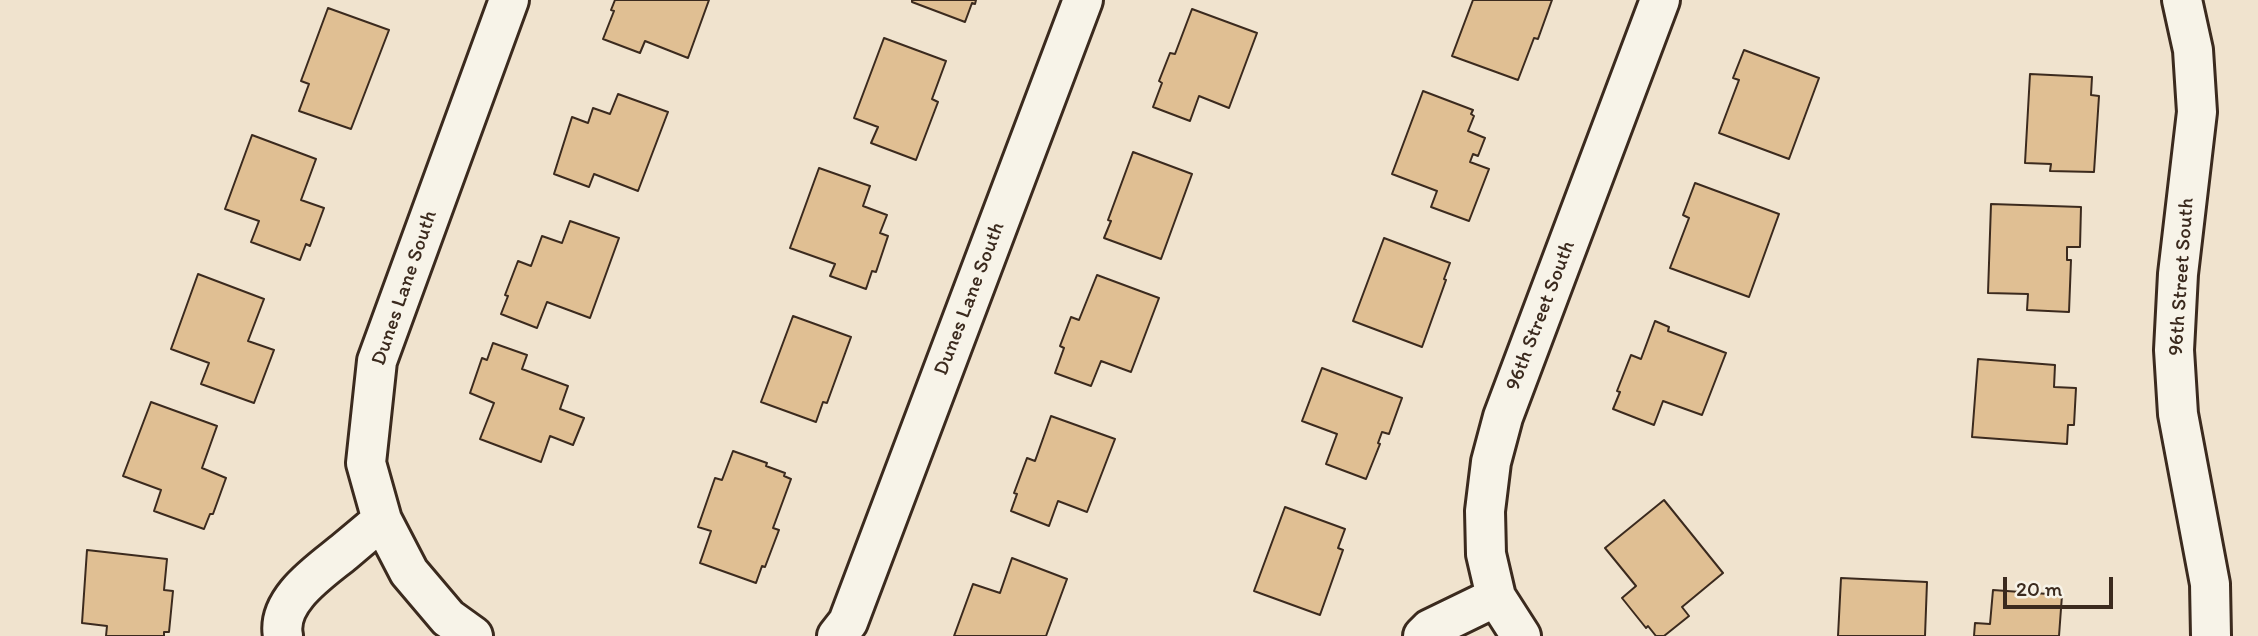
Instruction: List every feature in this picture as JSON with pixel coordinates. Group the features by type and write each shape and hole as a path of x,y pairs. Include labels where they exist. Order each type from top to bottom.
{"street":[{"name":"Dunes Lane South","path":"451,630 409,572 382,520 366,463 377,361 509,0"},
{"name":"Dunes Lane South","path":"838,636 848,622 1083,0"},
{"name":"96th Street South","path":"1521,636 1496,597 1486,554 1485,510 1491,462 1500,428 1660,0"},
{"name":"96th Street South","path":"2182,0 2193,50 2197,112 2178,274 2174,350 2178,414 2210,583 2211,636"},
{"path":"283,636 281,627 292,602 307,581 382,520"},
{"path":"1423,636 1430,629 1496,597"}],"building":[{"path":"615,0 709,0 688,58 645,41 640,53 603,39 614,11 611,10"},
{"path":"912,0 976,0 975,4 972,3 965,22"},
{"path":"1473,0 1552,0 1538,39 1534,38 1518,80 1452,56"},
{"path":"328,8 389,30 351,129 299,111 309,84 301,81"},
{"path":"1192,9 1257,33 1229,108 1199,96 1190,121 1153,107 1170,53 1175,54"},
{"path":"884,38 946,61 932,99 938,102 916,160 871,143 878,127 854,118"},
{"path":"1744,50 1819,78 1789,159 1719,133 1739,80 1733,78"},
{"path":"2030,74 2092,77 2091,95 2099,96 2094,172 2050,171 2051,164 2025,163"},
{"path":"1423,91 1473,110 1471,114 1474,116 1468,131 1485,138 1478,156 1473,154 1470,162 1489,169 1469,221 1431,207 1437,191 1392,174"},
{"path":"618,94 668,112 638,191 594,174 589,187 554,174 572,117 588,123 593,108 610,114"},
{"path":"252,135 316,159 301,200 324,208 310,246 306,244 300,260 251,242 259,221 225,209"},
{"path":"1133,152 1192,174 1161,259 1104,238"},
{"path":"819,168 870,186 863,206 887,215 880,233 888,236 876,272 872,271 866,289 830,276 835,264 790,248"},
{"path":"1695,183 1779,214 1749,297 1670,268 1689,218 1683,215"},
{"path":"1991,204 2081,207 2080,247 2067,247 2067,260 2071,260 2069,312 2027,310 2028,294 1988,293"},
{"path":"570,221 619,238 590,318 547,302 537,328 501,314 518,261 531,266 542,236 562,243"},
{"path":"1384,238 1450,263 1422,347 1353,321"},
{"path":"198,274 264,299 248,341 274,350 254,403 201,384 209,363 171,349"},
{"path":"1097,275 1159,298 1131,372 1101,361 1091,386 1055,373 1064,348 1060,346 1071,317 1079,320"},
{"path":"793,316 851,337 827,403 823,402 816,422 761,402"},
{"path":"1655,321 1669,327 1668,331 1726,353 1702,415 1663,401 1654,425 1613,409 1631,355 1641,359"},
{"path":"493,343 527,355 522,369 568,386 560,409 584,418 573,445 550,436 541,462 480,439 494,403 470,393 482,358 487,360"},
{"path":"1978,359 2055,365 2054,387 2076,388 2074,425 2068,425 2067,444 1972,437"},
{"path":"1322,368 1402,398 1389,434 1382,432 1366,479 1326,464 1337,434 1302,421"},
{"path":"151,402 217,426 202,468 226,478 213,514 210,514 204,529 154,511 161,490 123,476"},
{"path":"1051,416 1115,439 1087,512 1058,501 1049,526 1011,511 1017,494 1014,493 1027,458 1035,461"},
{"path":"733,451 767,463 766,466 785,473 784,476 791,479 773,528 779,530 756,583 700,563 711,531 698,527 715,478 722,480"},
{"path":"1664,500 1723,573 1682,607 1689,616 1664,636 1656,636 1648,626 1646,628 1622,598 1636,586 1605,548"},
{"path":"1285,507 1345,529 1338,548 1343,550 1320,615 1254,591"},
{"path":"87,550 167,559 164,590 173,591 169,632 164,632 164,636 106,636 107,626 82,623"},
{"path":"1012,558 1067,579 1046,636 954,636 973,584 1000,593"},
{"path":"1841,578 1927,582 1925,636 1838,636"},
{"path":"1993,590 2062,595 2059,636 1974,636 1975,623 1990,624"}]}
